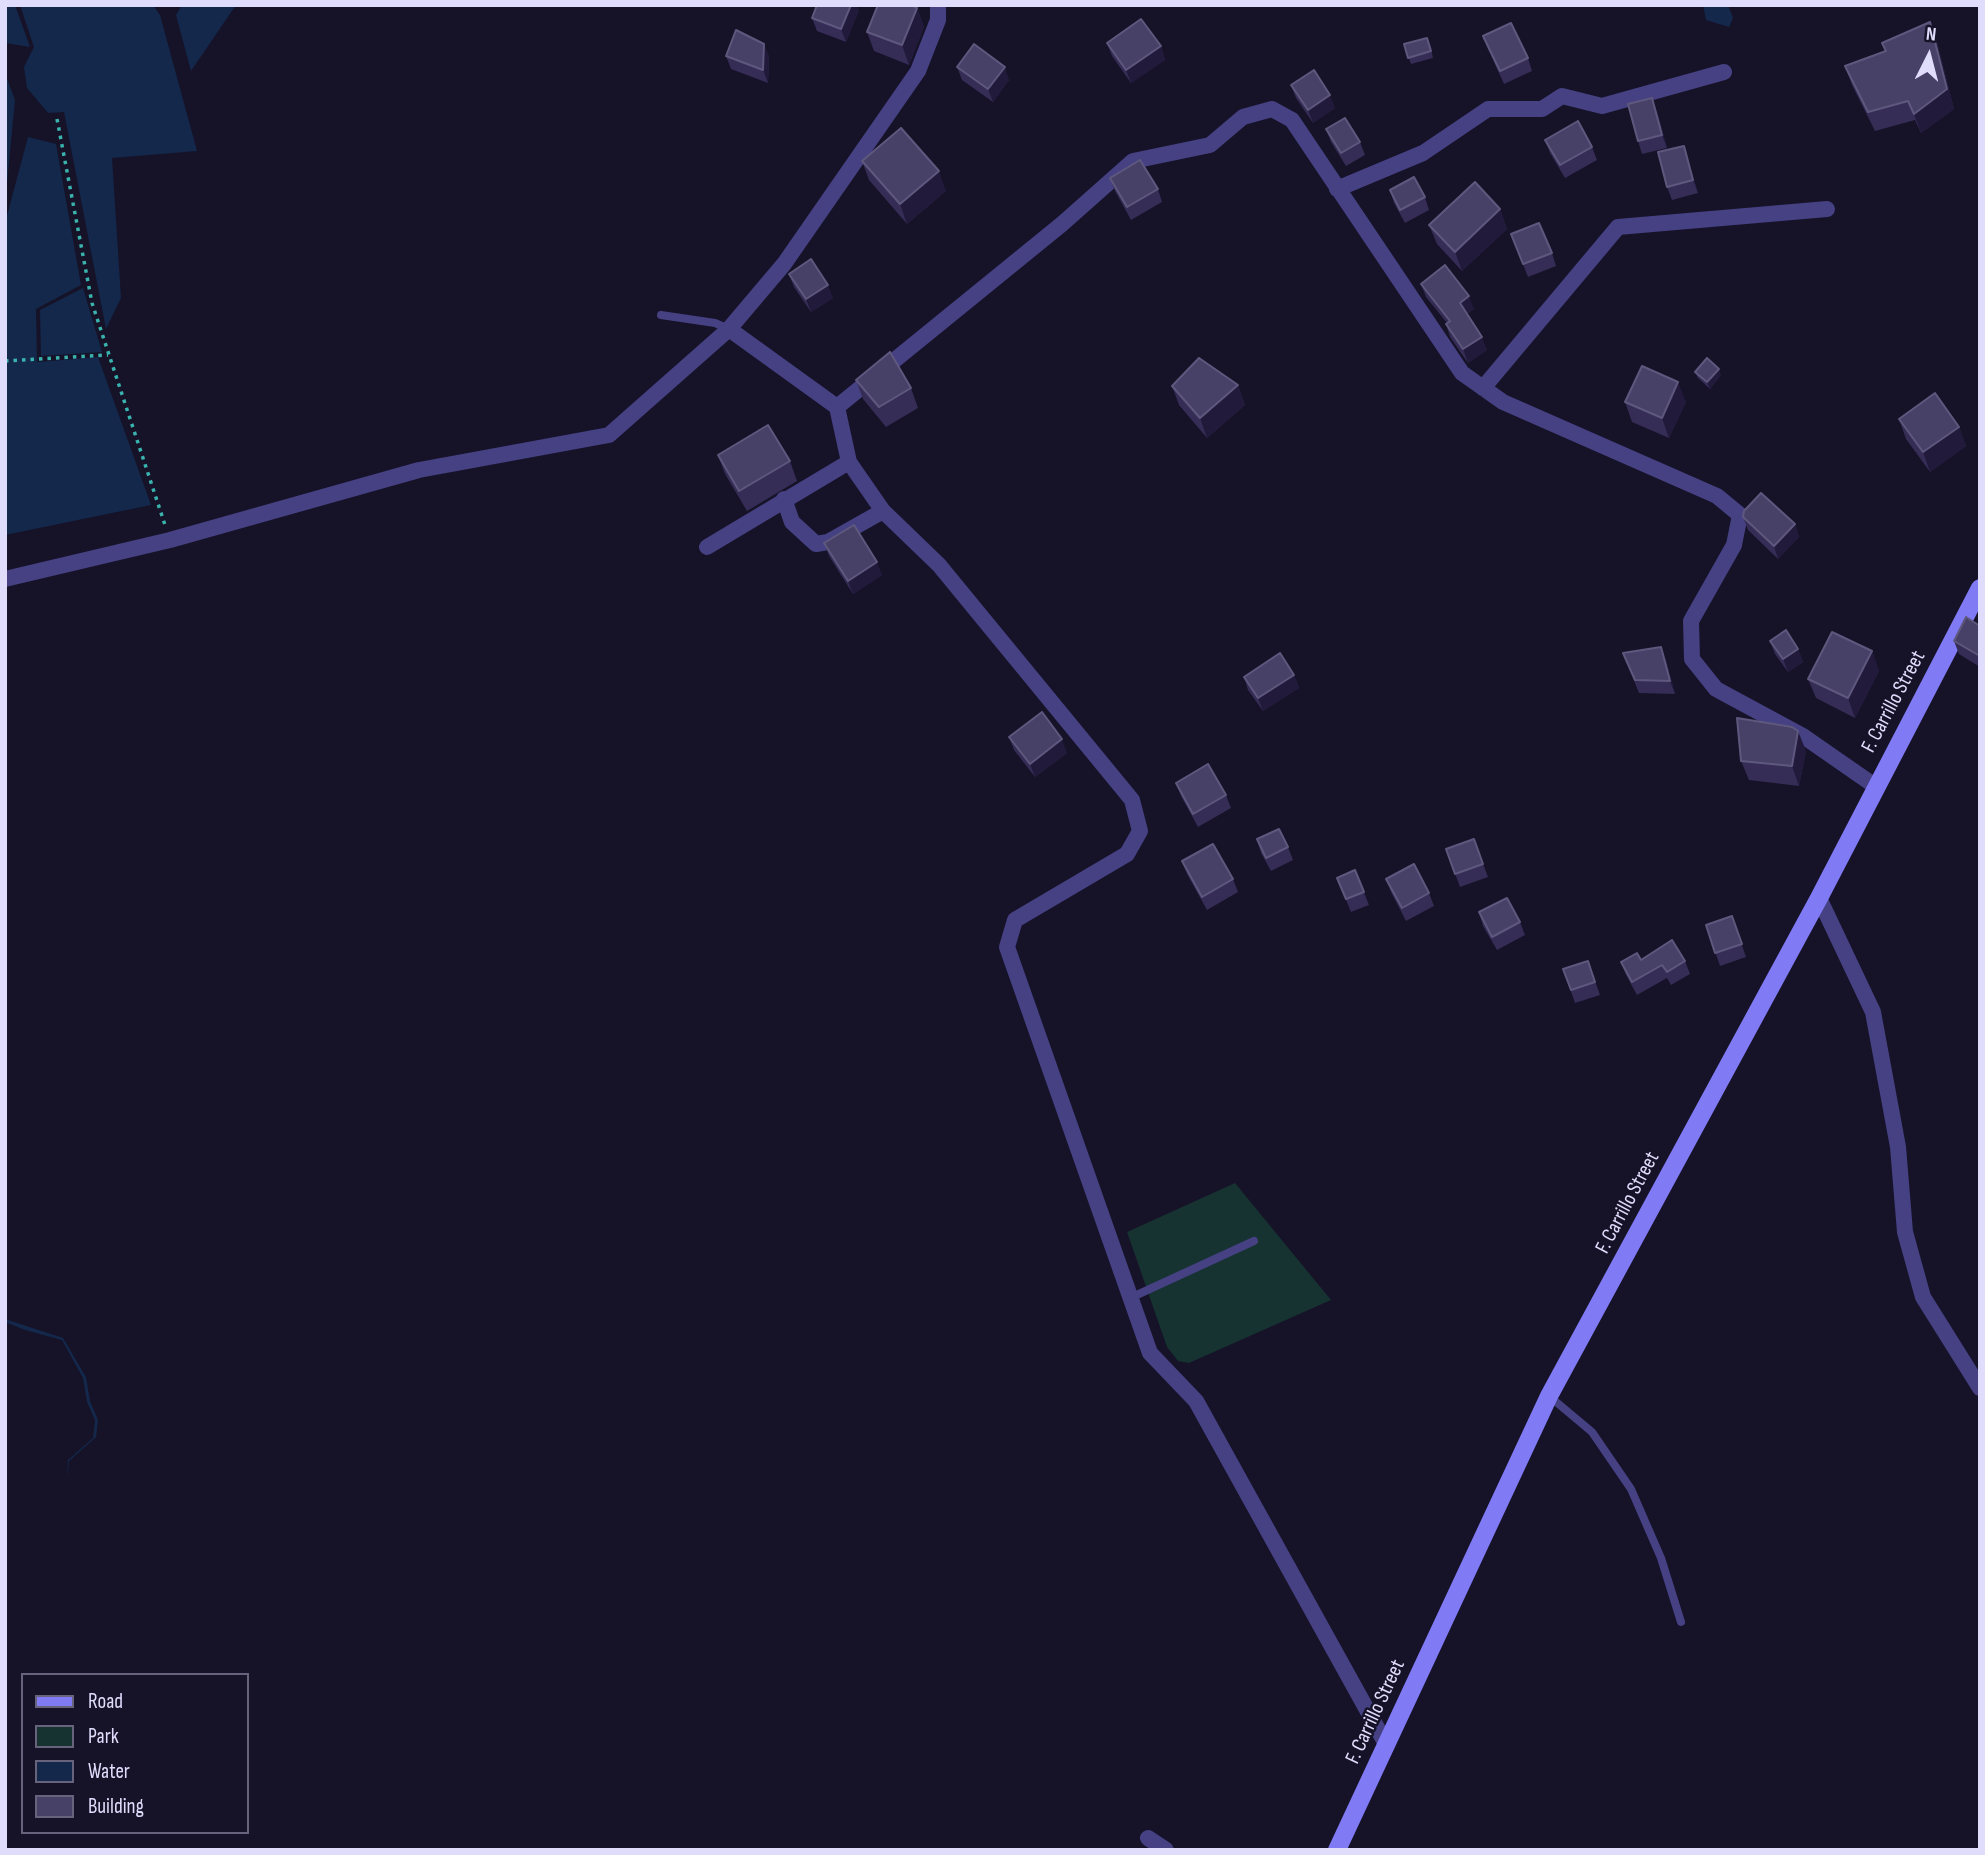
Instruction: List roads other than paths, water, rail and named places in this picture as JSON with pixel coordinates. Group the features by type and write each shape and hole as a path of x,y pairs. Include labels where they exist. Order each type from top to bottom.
{"street":[{"path":"5,579 170,540 419,471 609,435 729,329 785,264 918,71 938,20 938,5"},
{"path":"1337,189 1423,153 1488,108 1542,109 1562,96 1602,106 1724,72"},
{"path":"837,407 1062,223 1133,161 1210,145 1243,117 1272,109 1292,120 1462,373 1503,402 1717,496 1740,515 1734,545 1691,621 1692,659 1716,689 1803,736 1875,786"},
{"path":"1483,388 1618,227 1827,209"},
{"path":"729,329 837,407 849,462 883,511 940,565 1132,800 1140,831 1127,855 1015,920 1007,947 1128,1299 1150,1353 1196,1401 1386,1744"},
{"path":"707,547 849,462"},
{"path":"784,499 792,522 817,544 828,542 883,511"},
{"name":"F. Carrillo Street","path":"1337,1850 1549,1396 1819,898 1980,588"},
{"path":"1819,898 1873,1012 1898,1147 1905,1232 1923,1297 1980,1388"},
{"path":"1148,1838 1166,1850"}],"lane":[{"path":"661,314 715,323 729,329"},
{"path":"1128,1299 1254,1241"},
{"path":"1549,1396 1592,1432 1631,1489 1661,1558 1681,1622"}],"water":[{"path":"5,5 15,5 30,47 5,43"},
{"path":"20,5 153,5 160,15 197,151 112,158 121,298 106,329 64,112 48,113 27,88 24,67 34,47"},
{"path":"182,5 236,5 191,71 176,15"},
{"path":"1703,5 1728,5 1733,18 1729,27 1706,20"},
{"path":"5,73 15,100 5,204"},
{"path":"28,137 56,144 81,285 36,309 37,362 98,357 151,505 5,535 5,223"},
{"path":"83,288 102,352 41,356 40,310"},
{"path":"5,1319 63,1338 86,1377 90,1401 98,1420 96,1437 69,1461 67,1479 68,1460 93,1438 95,1420 87,1402 83,1378 62,1340 25,1330 5,1322"}]}
